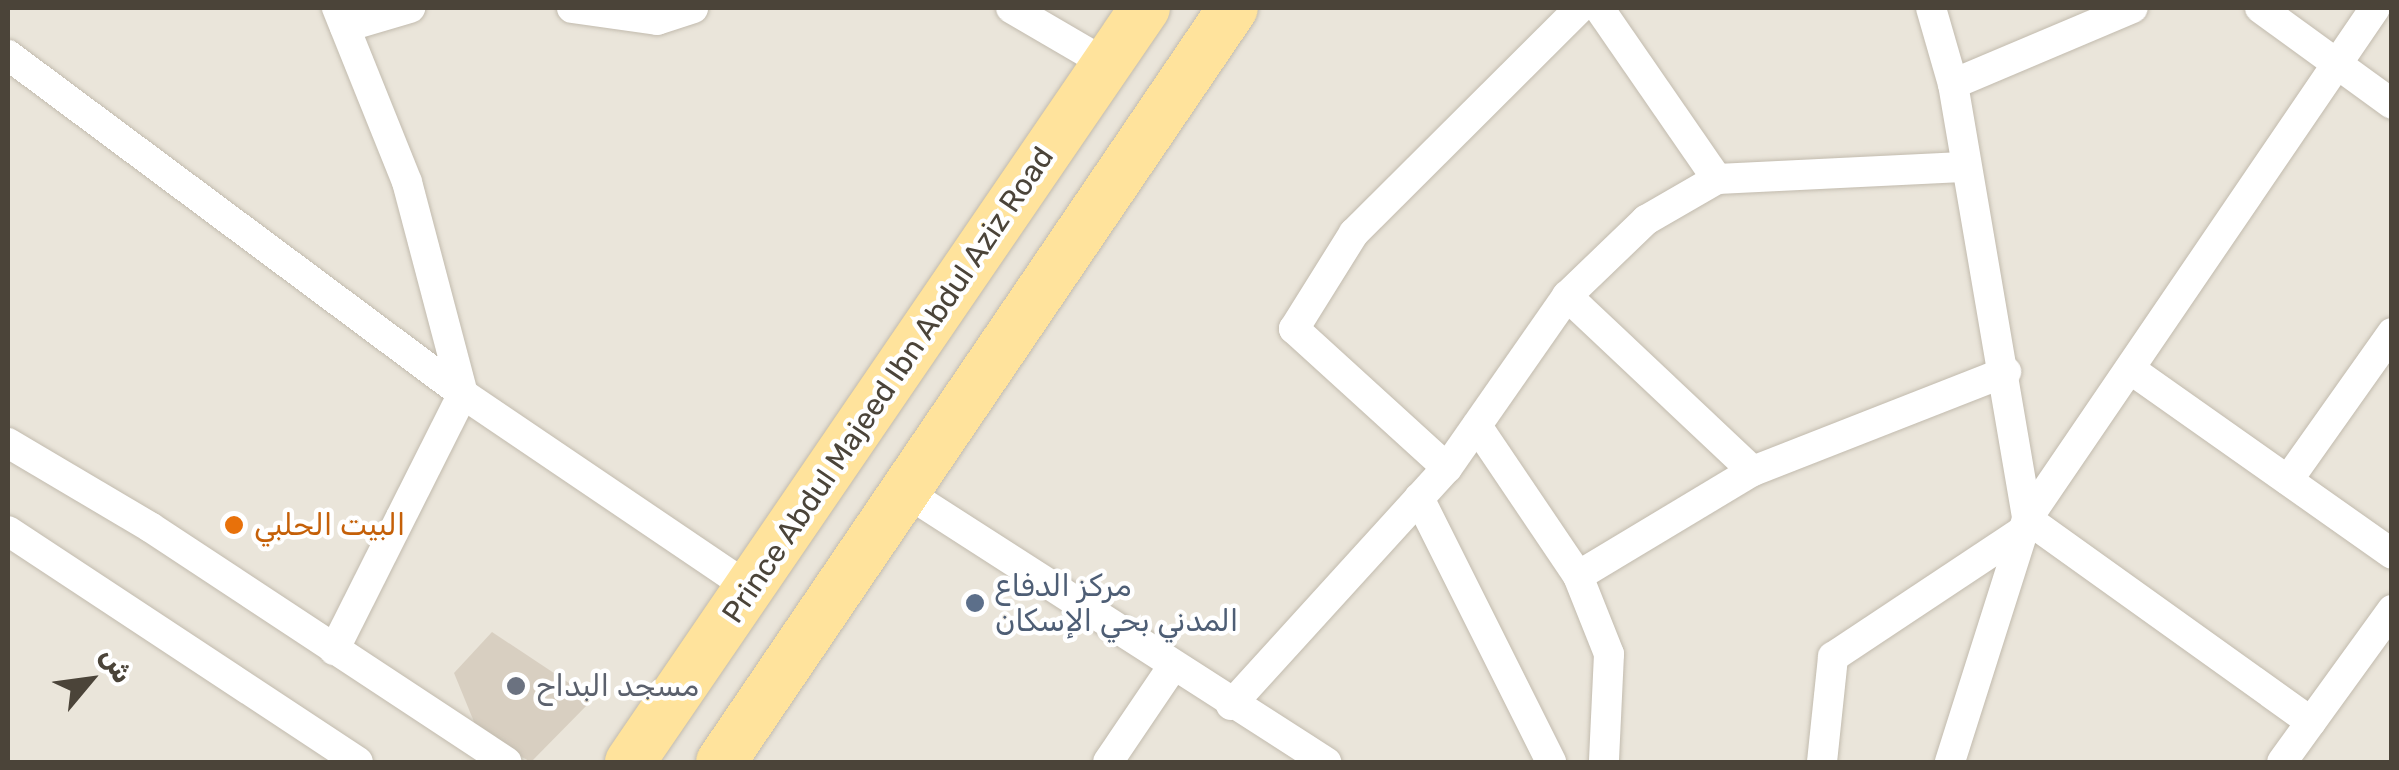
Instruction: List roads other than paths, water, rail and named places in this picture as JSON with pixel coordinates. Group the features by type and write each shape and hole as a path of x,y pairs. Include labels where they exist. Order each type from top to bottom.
{"main road":[{"name":"Prince Abdul Majeed Ibn Abdul Aziz Road","path":"630,762 1145,8"},
{"path":"740,752 904,491 1234,8"}],"street":[{"path":"334,650 463,394 407,182 341,17 410,8"},
{"path":"572,8 657,20 693,8"},
{"path":"1012,8 1106,64"},
{"path":"1447,468 1294,329 1354,233 1580,8"},
{"path":"1599,8 1716,179"},
{"path":"1931,8 1953,84 1963,167 2006,372 2025,524 2312,722"},
{"path":"1953,84 2133,8"},
{"path":"2260,8 2392,104"},
{"path":"1950,762 2025,524 2376,8"},
{"path":"8,54 463,394 749,588"},
{"path":"1232,704 1447,468 1567,296 1646,220 1716,179 1963,167"},
{"path":"1567,296 1753,471"},
{"path":"2288,480 2392,334"},
{"path":"2130,369 2392,554"},
{"path":"1578,576 1753,471 2006,372"},
{"path":"1477,426 1578,576 1609,654 1604,762"},
{"path":"8,442 150,527 507,762"},
{"path":"904,491 1326,762"},
{"path":"1419,498 1551,762"},
{"path":"1822,762 1833,656 2025,524"},
{"path":"8,531 358,762"},
{"path":"2282,762 2392,610"},
{"path":"1108,762 1173,666"}],"place":[{"name":"البيت الحلبي","path":"234,525"},
{"name":"مركز الدفاع المدني بحي الإسكان","path":"975,603"},
{"name":"مسجد البداح","path":"516,686"}]}
